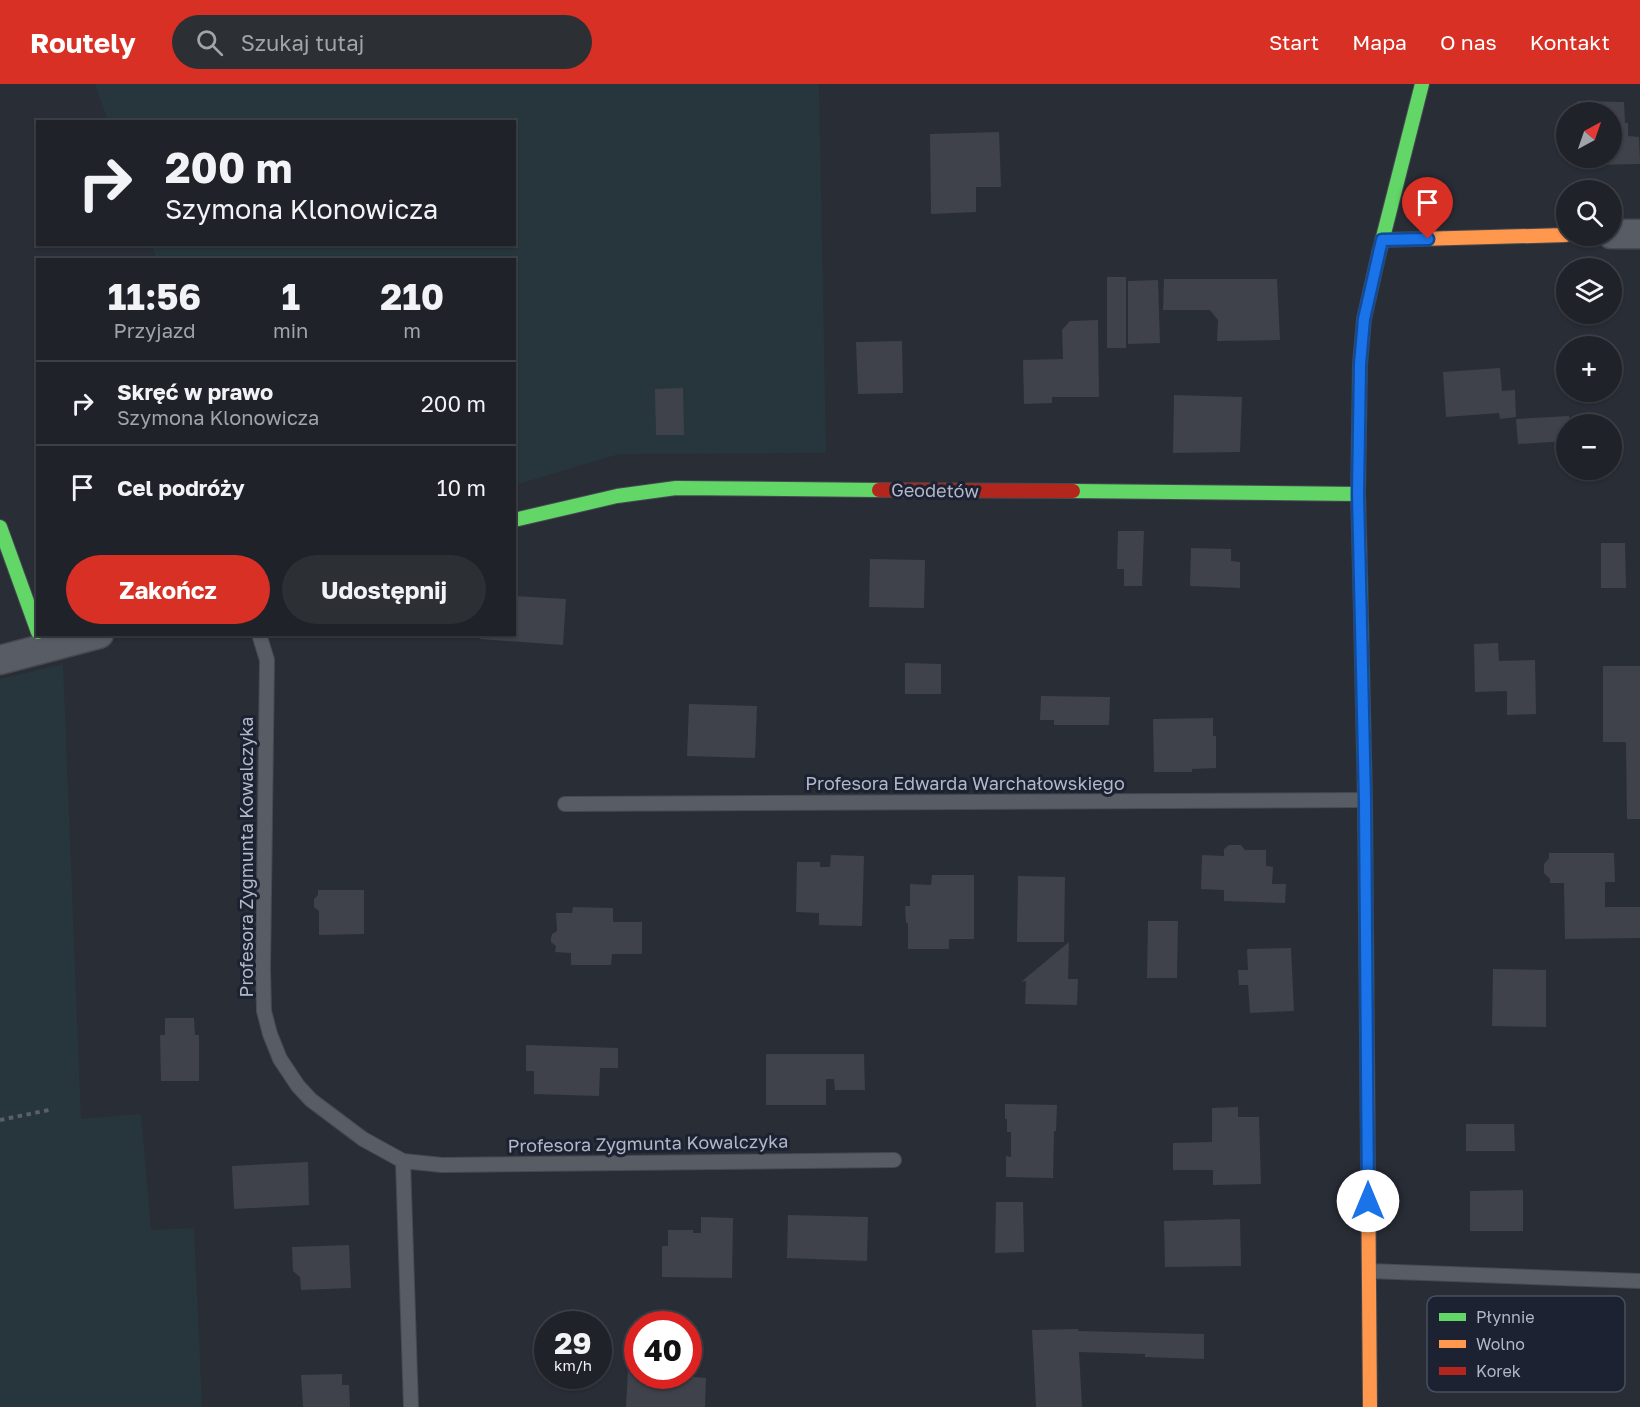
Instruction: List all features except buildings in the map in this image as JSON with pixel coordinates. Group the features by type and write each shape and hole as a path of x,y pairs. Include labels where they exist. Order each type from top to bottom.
{"street":[{"path":"1370,1407 1365,800 1358,494 1360,364 1364,319 1422,84"},
{"path":"1622,234 1640,234"},
{"path":"1382,240 1556,236"},
{"name":"Geodetów","path":"516,520 617,496 676,488 1358,494"},
{"path":"0,527 36,627"},
{"path":"0,660 40,638 70,636"}],"lane":[{"name":"Profesora Zygmunta Kowalczyka","path":"260,636 267,660 264,1011 280,1059 298,1086 311,1100 363,1139 404,1161 442,1165 894,1160"},
{"name":"Profesora Edwarda Warchałowskiego","path":"565,804 1365,800"},
{"path":"404,1161 411,1407"},
{"path":"1369,1271 1640,1281"}],"path":[{"path":"0,1120 49,1110"}],"shaded area":[{"path":"95,84 819,84 826,453 619,454 516,485 516,258 156,258 152,246 516,246 516,120 108,120"},
{"path":"63,664 81,1119 141,1114 151,1230 194,1228 202,1407 0,1407 0,679"}],"traffic: fast":[{"path":"1379,253 1422,84"},
{"path":"516,520 617,496 676,488 879,490"},
{"path":"1073,491 1358,494"},
{"path":"0,527 36,626"},
{"path":"1360,571 1367,1045"}],"traffic: slow":[{"path":"1382,240 1556,235"},
{"path":"1360,571 1358,494 1360,364 1364,319 1379,253"},
{"path":"1367,1045 1370,1407"}],"traffic: jam":[{"path":"879,490 1073,491"}],"route":[{"path":"1368,1201 1365,800 1358,494 1360,364 1364,319 1382,240 1428,239"}]}
